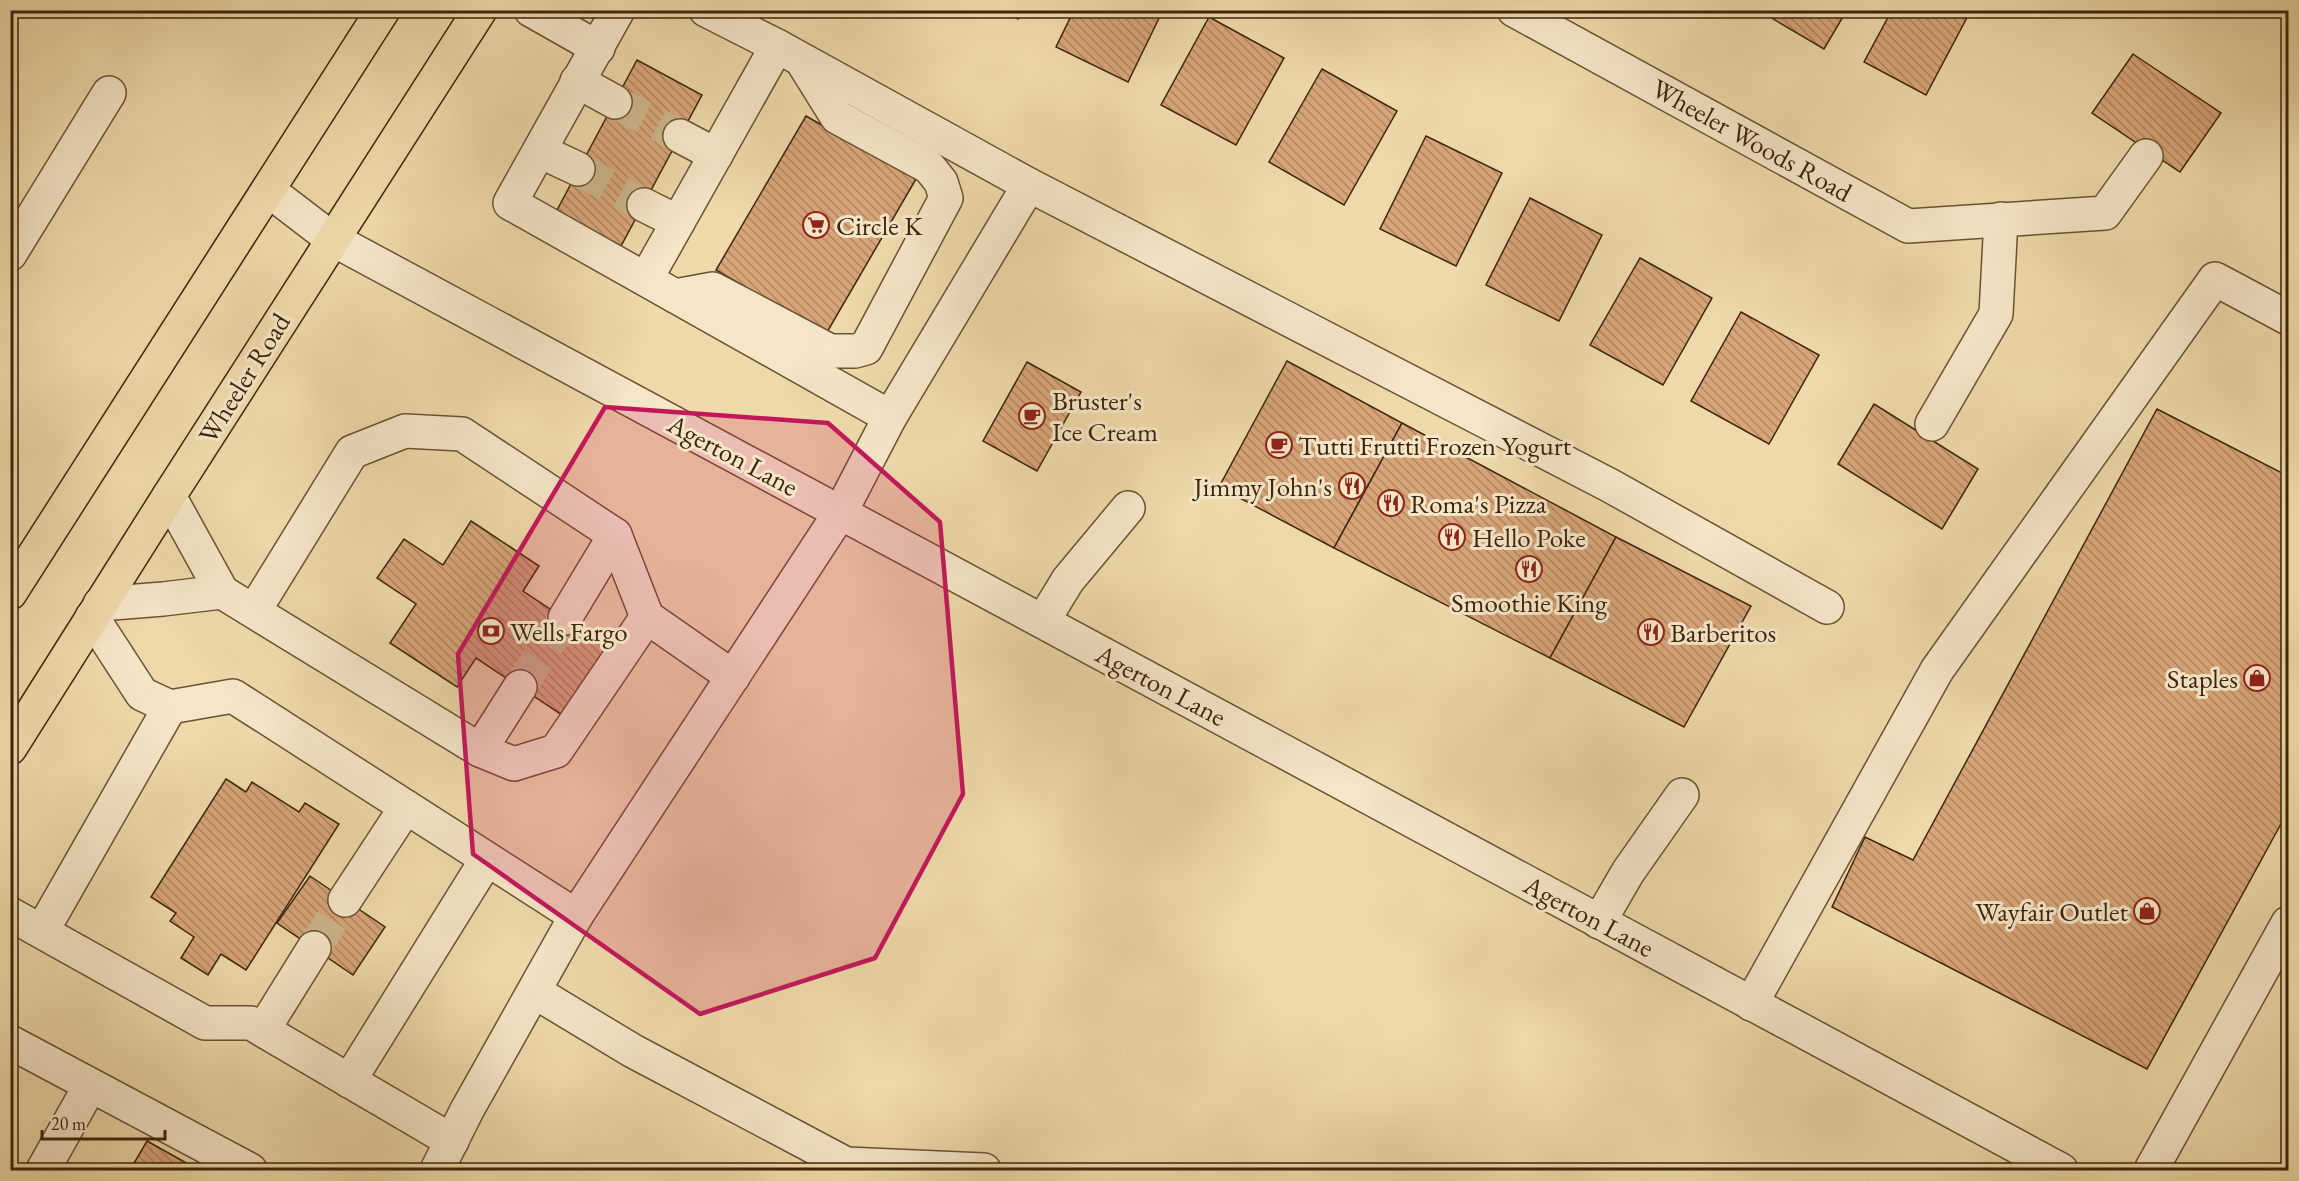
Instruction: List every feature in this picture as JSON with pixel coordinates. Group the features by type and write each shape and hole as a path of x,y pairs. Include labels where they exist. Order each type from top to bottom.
{"main road":[{"path":"10,593 383,10"},
{"name":"Wheeler Road","path":"10,748 332,239 480,10"}],"street":[{"path":"531,10 598,48"},
{"path":"618,10 510,203 890,417"},
{"path":"706,10 1029,185 1609,485 1827,607"},
{"name":"Wheeler Woods Road","path":"1514,10 1908,226 2105,213 2146,156"},
{"path":"646,279 716,155 789,54"},
{"path":"675,296 713,289 830,351 855,351 866,348 946,198 941,182 928,167 837,117 789,54"},
{"path":"577,81 615,102"},
{"path":"10,254 109,93"},
{"path":"680,136 716,155"},
{"path":"540,151 578,170"},
{"path":"437,1170 467,1110 536,992 576,916 840,513 890,417 1029,185"},
{"name":"Agerton Lane","path":"268,190 332,239 2061,1170"},
{"path":"644,205 678,222"},
{"path":"1932,424 1996,314 2001,219"},
{"path":"1751,1004 1937,670 2215,279 2289,318"},
{"path":"254,611 352,452 405,431 462,434 615,535 647,617 733,676"},
{"path":"169,496 222,592 480,750 514,764 556,751 647,617"},
{"path":"1043,621 1068,580 1128,508"},
{"path":"565,618 615,535"},
{"path":"222,592 96,610 142,694 170,707 233,696 576,916"},
{"path":"480,750 520,687"},
{"path":"42,931 170,707"},
{"path":"1599,922 1628,872 1682,795"},
{"path":"345,900 406,807"},
{"path":"349,1081 487,859"},
{"path":"10,914 205,1023 251,1023 452,1141"},
{"path":"2151,1170 2289,923"},
{"path":"263,1030 314,948"},
{"path":"536,992 633,1051 846,1164 984,1170"},
{"path":"10,1041 250,1170"},
{"path":"43,1170 90,1086"}],"highlighted area":[{"path":"605,407 828,423 940,522 963,794 875,958 700,1014 473,854 458,654"}],"building":[{"path":"1001,10 1022,10 1018,19"},
{"path":"1074,10 1163,10 1128,82 1056,47"},
{"path":"1758,10 1847,10 1824,49"},
{"path":"1892,10 1971,10 1926,95 1864,62"},
{"path":"1209,17 1284,58 1236,145 1161,105"},
{"path":"2133,54 2221,113 2180,172 2092,113"},
{"path":"637,60 702,95 621,246 556,212"},
{"path":"1322,69 1397,111 1344,205 1269,162"},
{"name":"Circle K","path":"806,116 916,179 826,334 716,270"},
{"path":"1426,136 1502,173 1456,266 1380,229"},
{"path":"1530,198 1602,235 1559,321 1486,285"},
{"path":"1640,258 1712,298 1663,385 1590,345"},
{"path":"1741,312 1819,355 1769,444 1691,401"},
{"path":"1287,361 1402,423 1334,548 1219,487"},
{"name":"Bruster's Ice Cream","path":"1027,362 1081,392 1037,471 983,441"},
{"path":"1874,404 1978,469 1942,529 1838,464"},
{"path":"2157,409 2288,476 2288,811 2147,1069 1832,907 1865,837 1913,860"},
{"path":"1402,423 1616,537 1550,658 1334,548"},
{"name":"Wells Fargo","path":"471,521 539,566 523,591 613,651 568,719 476,658 457,687 390,643 416,604 377,578 404,539 443,565"},
{"name":"Barberitos","path":"1616,537 1751,606 1684,727 1550,658"},
{"path":"226,779 246,792 252,782 299,812 305,803 339,824 246,970 221,954 208,975 181,958 194,937 170,921 176,913 151,897"},
{"path":"310,876 385,927 353,975 277,923"},
{"path":"147,1141 199,1170 130,1170"}],"tunnel":[{"path":"615,102 680,136"},
{"path":"578,169 644,205"},
{"path":"520,687 565,618"},
{"path":"314,948 345,900"}],"place":[{"name":"Circle K","path":"816,225"},
{"name":"Bruster's Ice Cream","path":"1032,416"},
{"name":"Tutti Frutti Frozen Yogurt","path":"1279,445"},
{"name":"Jimmy John's","path":"1352,486"},
{"name":"Roma's Pizza","path":"1391,503"},
{"name":"Hello Poke","path":"1452,537"},
{"name":"Smoothie King","path":"1529,569"},
{"name":"Wells Fargo","path":"491,631"},
{"name":"Barberitos","path":"1651,632"},
{"name":"Staples","path":"2257,678"},
{"name":"Wayfair Outlet","path":"2147,911"}]}
